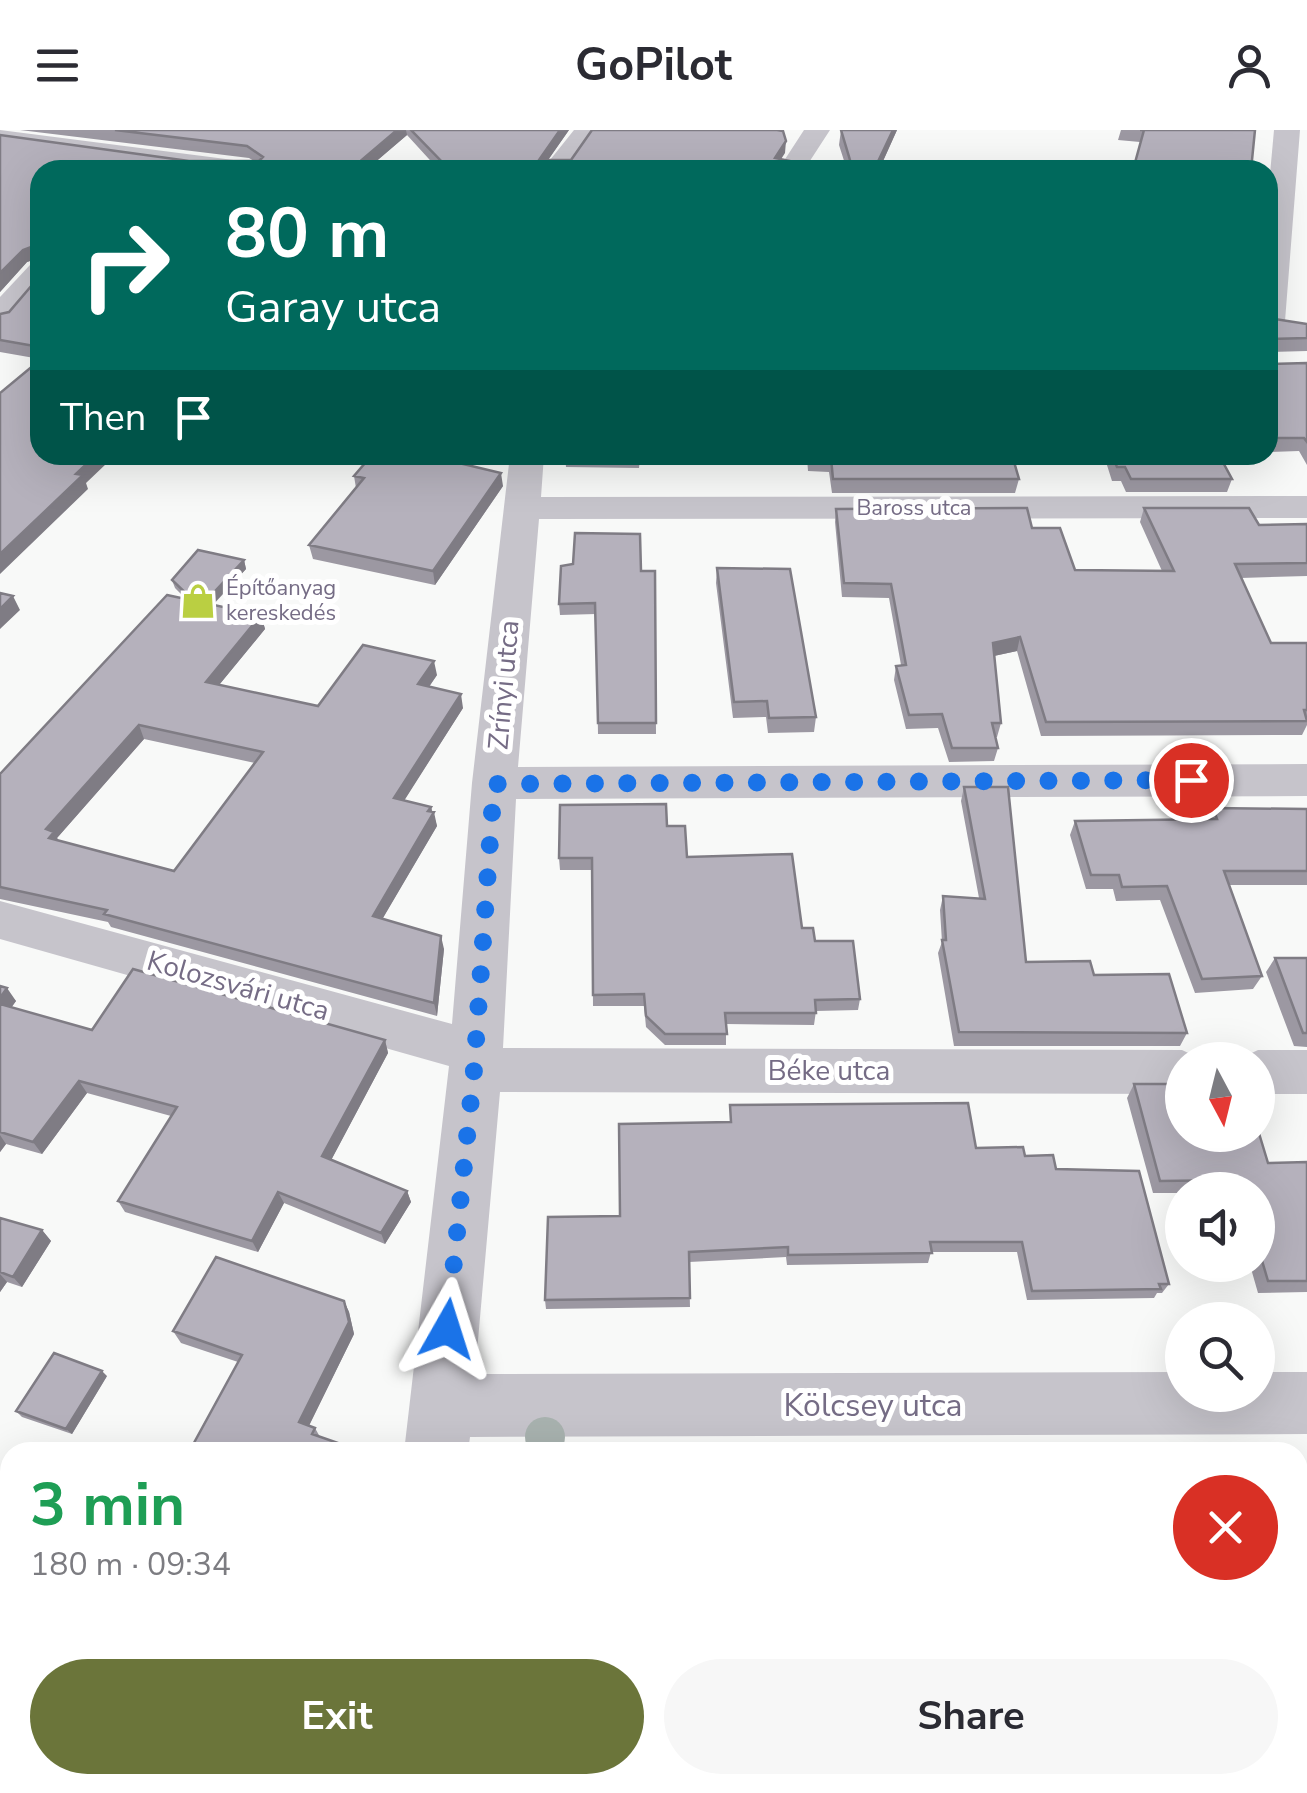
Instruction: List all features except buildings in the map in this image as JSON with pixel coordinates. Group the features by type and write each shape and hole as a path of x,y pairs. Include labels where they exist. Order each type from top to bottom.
{"street":[{"path":"563,160 587,130"},
{"path":"798,160 817,130"},
{"path":"1278,226 1287,130"},
{"path":"0,135 146,160"},
{"path":"181,160 207,140"},
{"path":"0,316 30,280"},
{"path":"1278,323 1307,329"},
{"name":"Zrínyi utca","path":"438,1429 475,1061 494,784 526,465"},
{"name":"Baross utca","path":"520,508 1307,507"},
{"path":"494,784 1307,780"},
{"name":"Kolozsvári utca","path":"0,920 475,1061"},
{"name":"Béke utca","path":"475,1061 1165,1072"},
{"path":"1275,1072 1307,1072"},
{"name":"Kölcsey utca","path":"438,1429 1307,1403"}],"place":[{"name":"Építőanyag kereskedés","path":"198,601"}],"route":[{"path":"447,1329 474,1070 494,784 1191,780"}]}
